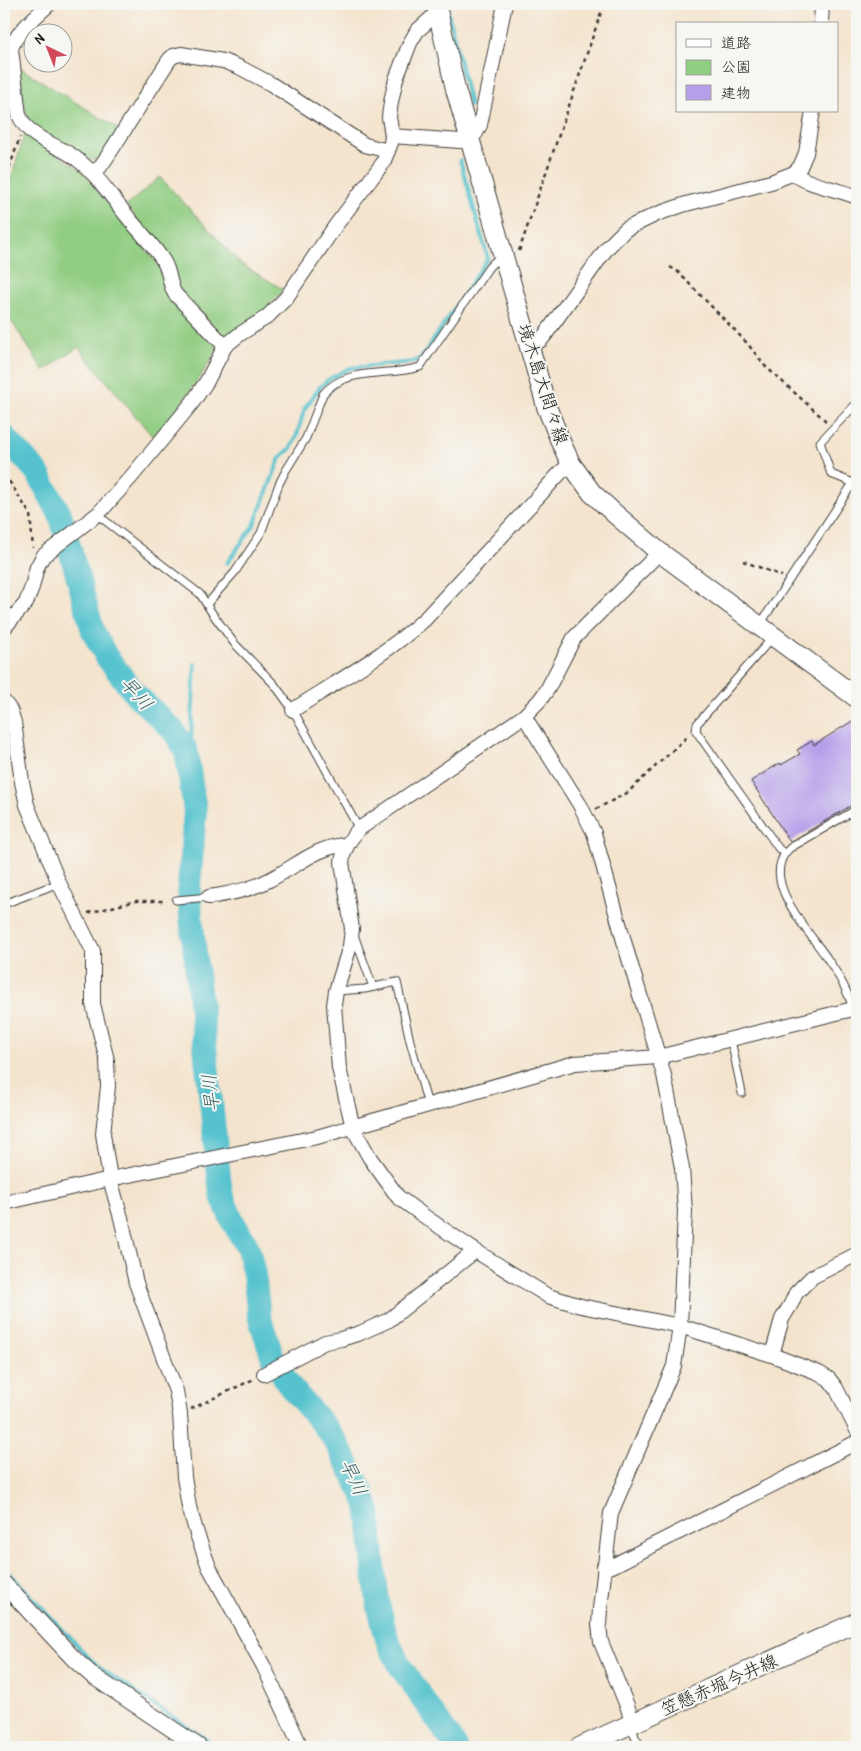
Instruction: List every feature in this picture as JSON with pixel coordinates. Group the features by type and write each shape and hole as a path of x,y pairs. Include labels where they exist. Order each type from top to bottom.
{"main road":[{"name":"境木島大間々線","path":"437,9 448,60 469,138 552,424 571,464 592,493 658,551 857,698"},
{"name":"笠懸赤堀今井線","path":"580,1747 857,1622"}],"street":[{"path":"49,4 15,40 7,55 19,115 24,125 42,140 74,157 92,174 164,263 172,288 176,294 225,346"},
{"path":"392,136 460,141 476,133 480,125 505,4"},
{"path":"821,22 822,4"},
{"path":"4,628 26,603 37,567 43,556 99,513 132,476 192,403 207,381 225,346 267,317 286,298 326,238 383,163 392,136 389,116 396,79 417,31 437,9"},
{"path":"92,174 107,158 168,60 180,54 239,67 271,84 365,145 388,151"},
{"path":"529,345 541,340 546,335 607,248 626,229 657,214 686,204 771,182 794,173 800,167 806,153 813,112"},
{"path":"794,173 797,177 807,182 840,190 857,197"},
{"path":"293,710 385,652 425,619 561,472 571,464"},
{"path":"658,551 652,560 578,634 543,695 524,716 359,829 351,837 343,853 342,862 352,930 350,946 336,991 334,1005 339,1068 353,1128 370,1158 398,1196 424,1216 548,1296 563,1302 680,1326 772,1355 819,1373 829,1379 836,1388 857,1430"},
{"path":"4,702 10,710 14,722 27,805 59,883 92,951 93,1004 107,1060 108,1086 103,1134 110,1179 136,1283 176,1391 180,1414 184,1477 196,1534 209,1568 264,1667 301,1747"},
{"path":"524,716 594,834 664,1075 682,1168 685,1211 680,1326 674,1366 611,1513 604,1566 599,1624 600,1642 628,1708 632,1724"},
{"path":"209,897 228,894 268,881 319,852 332,846 347,844"},
{"path":"4,1203 110,1179 318,1138 575,1063 658,1057 855,1009"},
{"path":"264,1374 325,1342 341,1340 389,1320 474,1250"},
{"path":"772,1355 782,1319 803,1284 812,1277 857,1254"},
{"path":"604,1566 612,1566 857,1442"},
{"path":"4,1584 75,1660 93,1676 200,1747"}],"lane":[{"path":"207,604 235,572 261,533 282,478 306,438 323,394 334,383 352,376 420,367 489,267 495,262 505,262"},
{"path":"784,853 779,849 699,736 696,731 697,724 766,632 790,579 855,484 831,474 827,467 820,442 857,403"},
{"path":"99,513 103,519 200,594 216,620 234,643 274,684 293,710 359,829"},
{"path":"855,1009 837,973 790,905 780,883 780,871 784,853 790,848 857,808"},
{"path":"4,904 59,883"},
{"path":"176,900 209,897"},
{"path":"352,930 373,987"},
{"path":"336,991 397,982 410,1041 428,1105"},
{"path":"731,1040 742,1092"},
{"path":"632,1724 635,1737 641,1747"}],"path":[{"path":"505,262 516,257 604,4"},
{"path":"4,183 24,125"},
{"path":"670,267 677,271 736,332 765,366 833,427"},
{"path":"4,475 30,514 33,552"},
{"path":"743,561 790,579"},
{"path":"585,816 627,792 687,736 696,731"},
{"path":"75,918 104,908 136,901 176,900"},
{"path":"180,1414 264,1374"}],"green space":[{"path":"20,68 22,72 26,72 119,129 99,160 82,157 49,139 32,124 24,106"},
{"path":"25,133 81,170 157,263 162,271 173,303 218,347 188,394 153,437 78,347 44,371 4,310 4,201"},
{"path":"160,177 241,264 284,290 264,310 227,337 223,336 177,287 171,260 126,206"}],"building":[{"path":"857,718 857,802 790,842 751,781 780,763 781,765 800,754 797,750 812,741 814,745"}],"waterway":[{"path":"446,4 470,106"},
{"path":"227,563 254,525 280,458 291,448 305,408 320,387 329,379 350,368 414,362 422,357 488,258 460,160"},
{"name":"早川","path":"4,436 37,472 60,514 93,631 106,656 136,695 173,730 186,750 195,811 189,887 191,917 221,1194 232,1220 248,1248 254,1274 259,1316 273,1358 289,1385 329,1432 339,1447 363,1494 369,1512 379,1608 388,1642 400,1666 456,1747"},
{"path":"186,750 191,740 195,664"},
{"path":"4,1567 91,1660 104,1671 217,1747"}]}
